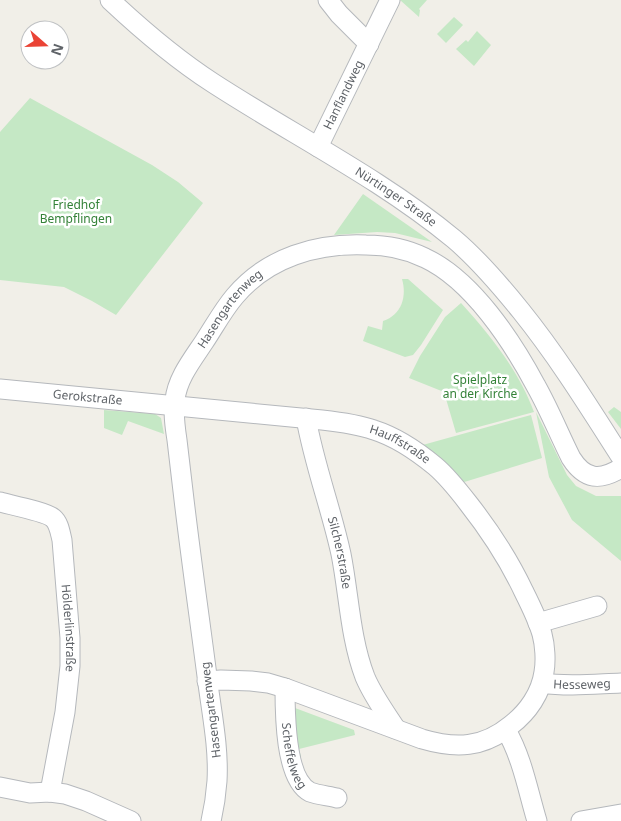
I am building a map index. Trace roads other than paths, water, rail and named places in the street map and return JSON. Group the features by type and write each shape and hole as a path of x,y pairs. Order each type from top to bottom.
{"street":[{"name":"Nürtinger Straße","path":"110,0 159,44 204,78 318,147 421,214 454,239 488,271 546,343 621,458"},
{"path":"328,0 369,44"},
{"name":"Hanflandweg","path":"318,147 390,0"},
{"name":"Hasengartenweg","path":"211,821 215,802 217,763 174,405 175,396 183,376 222,315 235,296 260,273 286,258 300,253 348,245 383,246 406,251 427,259 447,271 476,298 497,324 536,386 576,467 591,476 601,477 621,468"},
{"name":"Gerokstraße","path":"0,389 174,405"},
{"name":"Hauffstraße","path":"174,405 358,425 381,433 412,450 443,473 490,532 520,583 538,623 544,651 545,670 539,692 517,721 506,730 480,743 467,745 438,744 422,739 285,688 251,681 207,681"},
{"name":"Silcherstraße","path":"306,418 340,552 362,668 378,702 396,729"},
{"name":"Hölderlinstraße","path":"0,502 54,518 62,540 70,638 70,666 58,793"},
{"path":"538,623 597,606"},
{"name":"Hesseweg","path":"542,683 566,685 621,683"},
{"name":"Scheffelweg","path":"285,688 285,720 297,778 310,792 337,798"},
{"path":"347,711 371,688"},
{"path":"506,730 518,754 537,821"},
{"path":"0,787 30,793 58,793 86,801 131,821"},
{"path":"581,821 621,814"}],"park label":[{"name":"Friedhof Bempflingen","path":"76,212"},
{"name":"Spielplatz an der Kirche","path":"480,387"}]}
